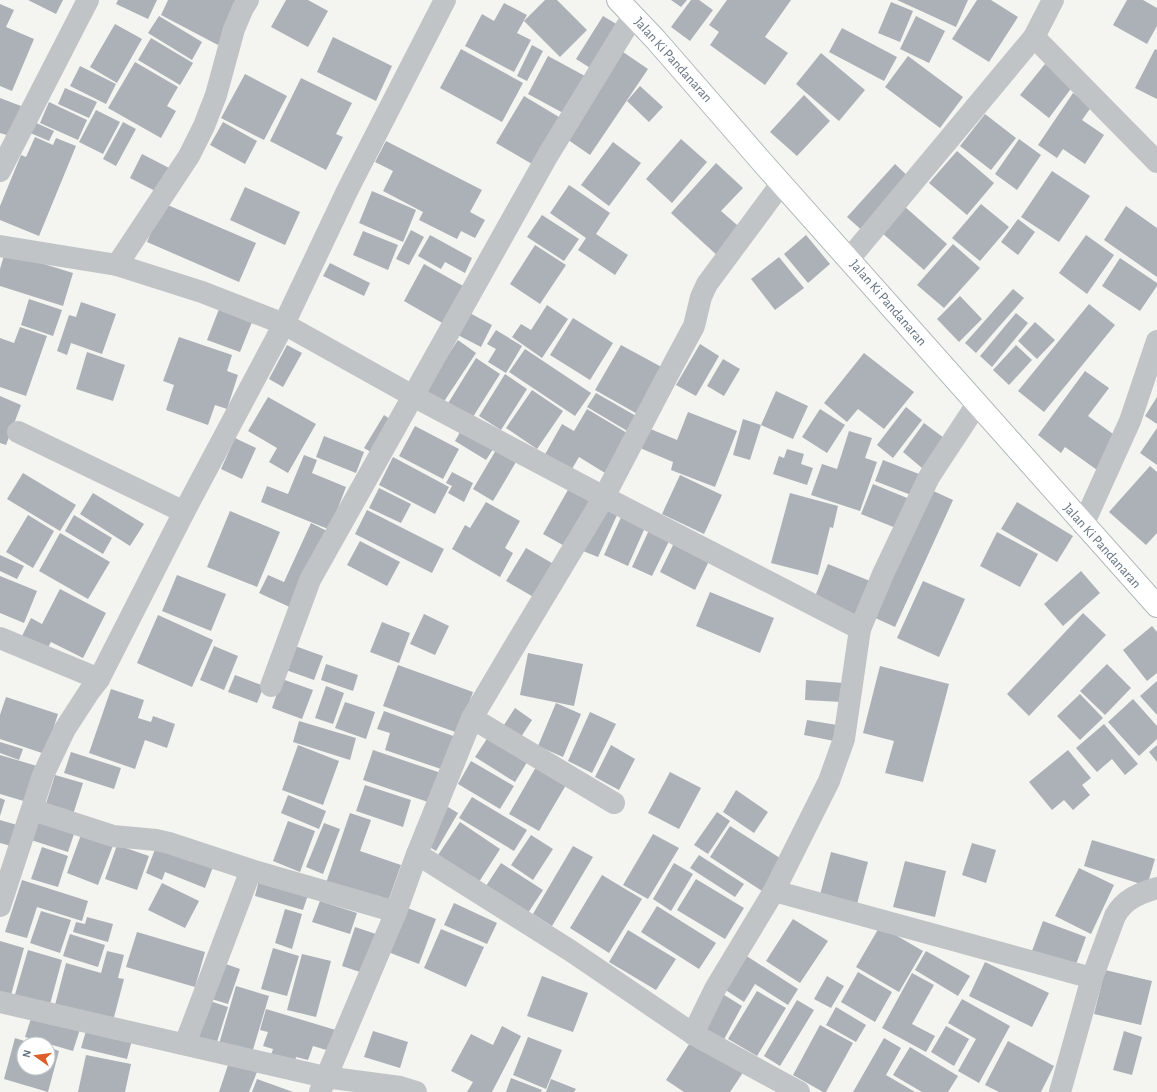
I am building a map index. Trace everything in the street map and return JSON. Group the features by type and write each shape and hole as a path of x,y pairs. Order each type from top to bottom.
{"main road":[{"name":"Jalan Ki Pandanaran","path":"618,0 1028,461 1083,525 1157,606"}],"street":[{"path":"0,171 88,0"},
{"path":"117,265 190,156 216,95 234,29 248,0"},
{"path":"0,906 33,810 43,775 65,730 98,679 184,512 284,324 348,189 445,0"},
{"path":"849,259 1034,37 1053,0"},
{"path":"271,686 310,580 548,156 633,16"},
{"path":"1034,37 1157,162"},
{"path":"322,1084 396,912 417,854 472,718 604,497 694,326 701,297 707,284 781,184"},
{"path":"0,246 117,265 202,292 284,324 413,396 604,497 860,629"},
{"path":"1083,525 1130,421 1157,341"},
{"path":"693,1034 715,989 774,891 829,781 844,739 860,629 882,574 929,477 977,404"},
{"path":"18,432 184,512"},
{"path":"0,638 98,679"},
{"path":"472,718 614,803"},
{"path":"33,810 113,836 156,840 169,843 251,870 396,912"},
{"path":"417,854 571,951 693,1034 799,1092"},
{"path":"184,1044 251,870"},
{"path":"1060,1092 1092,978 1115,916 1119,909 1137,894 1157,888"},
{"path":"774,891 1092,978"},
{"path":"0,1002 184,1044 322,1084 400,1087 416,1092"}],"building":[{"path":"28,0 63,0 56,14"},
{"path":"118,0 157,0 148,19 116,4"},
{"path":"168,0 241,0 218,45 161,15"},
{"path":"286,0 308,0 328,11 308,47 271,27"},
{"path":"545,0 557,0 587,30 560,57 524,21"},
{"path":"671,0 687,0 681,7"},
{"path":"691,0 699,0 713,10 690,41 671,27"},
{"path":"727,0 791,0 765,37 788,53 765,85 710,45 719,32 709,25"},
{"path":"897,0 968,0 956,27"},
{"path":"977,0 991,0 1018,17 989,62 952,39"},
{"path":"1127,0 1143,0 1157,8 1157,26 1147,44 1113,25"},
{"path":"891,2 913,11 900,42 878,33"},
{"path":"504,3 527,15 517,33 531,40 514,72 465,46 482,14 494,21"},
{"path":"0,4 14,10 6,27 34,39 12,91 0,86"},
{"path":"159,16 202,42 192,60 148,33"},
{"path":"603,16 623,28 595,71 576,59"},
{"path":"916,16 945,31 929,63 900,49"},
{"path":"115,24 142,39 117,83 90,67"},
{"path":"842,28 897,57 884,81 829,52"},
{"path":"333,37 392,66 376,101 317,72"},
{"path":"151,38 193,63 180,85 138,60"},
{"path":"532,45 543,51 527,81 517,76"},
{"path":"461,49 523,83 502,122 440,88"},
{"path":"1155,49 1157,50 1157,99 1135,88"},
{"path":"623,52 648,69 590,155 564,137"},
{"path":"821,53 865,90 839,121 796,84"},
{"path":"548,56 585,76 565,114 528,94"},
{"path":"908,56 963,97 940,128 885,87"},
{"path":"135,62 178,87 167,106 176,111 161,138 108,108"},
{"path":"1045,64 1073,86 1049,118 1020,95"},
{"path":"80,66 116,84 106,104 70,86"},
{"path":"245,74 287,96 264,140 221,118"},
{"path":"301,78 352,103 336,134 343,137 326,170 270,141"},
{"path":"640,86 663,107 649,122 627,101"},
{"path":"65,88 97,102 89,118 58,104"},
{"path":"1073,93 1092,106 1082,120 1104,135 1085,164 1063,149 1057,158 1038,145"},
{"path":"804,95 830,121 797,156 770,132"},
{"path":"524,96 564,120 537,167 496,143"},
{"path":"0,98 21,106 10,136 0,133"},
{"path":"49,102 87,120 78,140 40,123"},
{"path":"96,110 120,122 103,154 79,142"},
{"path":"985,114 1016,138 991,170 960,146"},
{"path":"32,121 54,131 49,141 28,132"},
{"path":"123,122 136,129 116,166 103,159"},
{"path":"223,122 257,141 245,164 210,145"},
{"path":"35,137 53,145 56,138 76,146 39,236 0,220 0,206 21,155 26,157"},
{"path":"681,139 707,162 672,203 646,179"},
{"path":"1019,139 1041,155 1017,190 995,174"},
{"path":"386,141 482,190 470,212 485,220 475,238 461,231 457,239 419,220 423,212 383,191 393,171 375,162"},
{"path":"613,142 641,163 609,206 581,185"},
{"path":"957,151 994,183 967,215 929,183"},
{"path":"142,154 173,170 161,194 130,178"},
{"path":"716,163 743,188 721,211 744,231 720,258 671,213"},
{"path":"895,164 912,180 865,233 847,217"},
{"path":"1052,171 1090,196 1059,242 1021,217"},
{"path":"569,185 610,213 596,234 628,255 615,275 578,250 586,238 550,213"},
{"path":"245,187 300,212 285,245 230,220"},
{"path":"372,191 416,210 403,242 359,223"},
{"path":"163,203 256,243 239,282 147,242"},
{"path":"981,204 1009,227 980,261 952,238"},
{"path":"904,206 947,244 924,270 881,232"},
{"path":"1126,206 1157,228 1157,277 1104,240"},
{"path":"542,215 579,239 564,261 527,237"},
{"path":"1018,219 1035,232 1018,255 1001,242"},
{"path":"411,230 424,237 409,265 396,259"},
{"path":"363,231 398,245 388,270 353,255"},
{"path":"430,235 472,258 465,273 445,262 441,269 418,256"},
{"path":"806,235 830,264 808,283 784,254"},
{"path":"1086,235 1114,255 1087,294 1059,273"},
{"path":"953,244 980,268 944,308 917,285"},
{"path":"535,245 566,265 540,304 510,284"},
{"path":"5,252 73,273 63,306 0,286 0,269"},
{"path":"779,257 804,288 775,310 751,279"},
{"path":"1120,258 1157,283 1157,286 1140,311 1102,286"},
{"path":"330,263 370,283 364,296 323,276"},
{"path":"424,264 465,287 444,324 404,301"},
{"path":"1013,289 1024,298 976,353 965,343"},
{"path":"960,296 982,319 959,342 937,319"},
{"path":"29,299 62,310 53,336 21,325"},
{"path":"81,302 116,314 102,354 71,343 67,355 57,351 69,315 76,317"},
{"path":"1089,304 1115,325 1044,412 1018,391"},
{"path":"547,305 568,319 542,358 512,337 521,324 531,330"},
{"path":"219,309 252,322 240,352 207,340"},
{"path":"466,311 492,325 481,347 454,333"},
{"path":"1016,313 1028,323 992,367 980,356"},
{"path":"573,318 613,343 590,380 550,355"},
{"path":"1035,322 1055,340 1037,359 1018,341"},
{"path":"20,327 47,336 26,396 0,387 0,338 14,343"},
{"path":"496,330 522,346 506,373 488,362 496,349 487,344"},
{"path":"179,337 232,355 227,371 238,375 227,409 215,405 208,425 166,410 174,385 163,381"},
{"path":"458,340 476,353 443,403 424,391"},
{"path":"700,344 719,356 696,396 676,385"},
{"path":"287,345 302,353 283,387 269,379"},
{"path":"621,345 667,370 641,416 595,390"},
{"path":"1016,345 1032,360 1009,385 993,370"},
{"path":"525,349 591,393 575,416 509,372"},
{"path":"87,352 125,365 113,401 76,389"},
{"path":"864,353 914,392 884,429 858,409 847,422 824,403"},
{"path":"476,358 500,374 471,420 447,405"},
{"path":"723,359 740,369 724,396 707,386"},
{"path":"1085,371 1109,388 1088,416 1120,439 1097,470 1065,447 1061,453 1038,435"},
{"path":"505,374 527,389 501,430 479,416"},
{"path":"532,390 563,411 537,449 506,428"},
{"path":"776,391 808,406 793,439 761,425"},
{"path":"596,393 643,420 634,435 587,407"},
{"path":"0,396 21,405 6,445 0,443"},
{"path":"268,397 316,424 288,473 269,462 277,448 248,431"},
{"path":"1157,397 1157,424 1145,416"},
{"path":"906,407 922,420 893,458 877,445"},
{"path":"587,409 632,436 610,476 579,457 569,474 543,458 562,424 574,431"},
{"path":"820,409 845,425 827,453 802,437"},
{"path":"688,412 737,431 715,487 671,470 673,462 640,448 648,428 677,440"},
{"path":"384,415 396,423 376,455 364,448"},
{"path":"743,419 761,425 750,460 733,455"},
{"path":"924,423 944,438 922,468 903,452"},
{"path":"415,426 459,449 443,479 399,456"},
{"path":"463,427 495,446 486,460 455,441"},
{"path":"1157,428 1157,465 1140,453"},
{"path":"849,431 872,438 865,458 877,462 860,511 811,495 822,464 837,469"},
{"path":"324,436 364,452 356,473 316,457"},
{"path":"235,438 256,448 242,479 221,469"},
{"path":"499,445 519,457 493,501 473,489"},
{"path":"787,449 804,454 801,464 813,468 807,485 773,474 779,456 784,458"},
{"path":"304,455 317,460 312,473 346,487 336,513 333,531 261,502 267,486 288,494"},
{"path":"393,457 449,487 435,514 379,485"},
{"path":"883,460 919,474 911,495 875,481"},
{"path":"1150,466 1157,472 1157,533 1146,545 1109,512"},
{"path":"452,472 473,483 464,502 448,493 452,486 446,483"},
{"path":"23,473 76,505 60,531 7,499"},
{"path":"680,475 722,495 704,534 662,514"},
{"path":"873,484 912,500 901,530 861,514"},
{"path":"379,488 411,504 401,523 369,508"},
{"path":"569,488 596,503 570,549 543,534"},
{"path":"929,489 953,500 895,627 871,616"},
{"path":"93,493 144,524 130,546 80,514"},
{"path":"790,493 838,506 833,528 830,527 818,575 771,563"},
{"path":"486,502 520,521 505,548 513,553 500,577 452,549 465,525 470,528"},
{"path":"1017,502 1073,536 1057,562 1001,529"},
{"path":"603,506 618,513 598,557 583,551"},
{"path":"367,510 444,549 432,573 355,534"},
{"path":"230,511 280,532 257,587 207,567"},
{"path":"623,513 647,523 628,566 604,555"},
{"path":"28,515 54,531 33,568 6,552"},
{"path":"74,515 112,538 103,554 65,531"},
{"path":"311,523 329,532 294,609 259,593 268,575 284,582"},
{"path":"650,528 671,537 652,576 632,567"},
{"path":"997,532 1038,554 1020,587 980,566"},
{"path":"60,533 110,562 88,599 39,571"},
{"path":"360,541 400,562 387,586 347,565"},
{"path":"675,541 710,559 695,590 660,572"},
{"path":"526,548 557,566 537,599 506,581"},
{"path":"0,555 24,566 17,579 0,571"},
{"path":"828,564 870,581 856,616 814,599"},
{"path":"1081,571 1100,593 1063,626 1044,604"},
{"path":"177,575 226,594 211,631 162,611"},
{"path":"0,576 37,591 24,623 0,613"},
{"path":"923,581 965,599 939,657 897,638"},
{"path":"60,589 106,613 83,658 51,642 47,649 22,636 31,618 42,624"},
{"path":"710,592 774,618 760,653 696,626"},
{"path":"1083,613 1106,635 1029,716 1007,694"},
{"path":"424,614 449,626 435,655 410,644"},
{"path":"158,615 213,640 192,687 137,663"},
{"path":"382,622 410,633 399,663 370,652"},
{"path":"1152,626 1157,632 1157,673 1147,681 1123,650"},
{"path":"214,646 238,656 224,690 200,680"},
{"path":"295,646 323,656 314,680 286,670"},
{"path":"528,653 583,664 574,706 520,695"},
{"path":"326,664 358,675 353,691 321,680"},
{"path":"1107,664 1131,688 1105,715 1080,691"},
{"path":"398,665 473,692 458,733 383,706"},
{"path":"880,666 949,684 923,782 885,773 894,741 863,733"},
{"path":"235,675 264,686 257,703 228,692"},
{"path":"282,679 313,690 302,719 272,708"},
{"path":"806,680 844,683 842,702 805,700"},
{"path":"1157,681 1157,715 1140,696"},
{"path":"326,686 344,693 333,724 315,718"},
{"path":"111,689 144,700 138,718 151,722 153,716 175,724 167,748 145,740 135,769 89,753"},
{"path":"1080,694 1103,718 1080,740 1057,716"},
{"path":"6,697 58,714 45,754 0,739 0,715"},
{"path":"1133,699 1157,726 1157,739 1139,756 1108,722"},
{"path":"345,702 375,712 366,739 335,728"},
{"path":"556,703 581,714 563,757 538,746"},
{"path":"515,708 532,720 519,740 502,728"},
{"path":"384,711 456,737 444,770 385,750 390,733 377,729"},
{"path":"590,712 616,724 592,773 568,761"},
{"path":"807,720 837,725 834,741 804,735"},
{"path":"299,721 356,738 350,760 293,742"},
{"path":"1104,724 1138,764 1125,775 1112,759 1097,772 1076,748"},
{"path":"490,734 529,759 515,782 475,757"},
{"path":"0,742 23,749 19,760 0,753"},
{"path":"298,745 339,761 323,805 282,790"},
{"path":"611,745 635,759 619,790 595,777"},
{"path":"1157,745 1157,762 1149,752"},
{"path":"373,750 441,773 431,803 363,780"},
{"path":"1068,750 1091,778 1082,785 1090,795 1073,810 1064,800 1052,810 1029,782"},
{"path":"71,752 121,768 114,789 64,773"},
{"path":"0,755 37,766 27,802 0,794"},
{"path":"471,761 514,786 500,809 458,784"},
{"path":"536,767 566,785 539,831 509,814"},
{"path":"670,772 701,788 679,829 648,813"},
{"path":"55,775 83,783 72,818 44,810"},
{"path":"365,785 411,800 403,827 356,811"},
{"path":"736,790 768,812 754,833 723,812"},
{"path":"288,795 326,811 319,829 281,813"},
{"path":"472,797 527,830 514,851 459,818"},
{"path":"0,798 5,800 0,816"},
{"path":"448,807 458,813 436,851 425,844"},
{"path":"717,812 730,821 708,854 694,845"},
{"path":"350,813 371,820 360,851 401,865 387,904 326,883"},
{"path":"39,816 76,828 68,852 31,840"},
{"path":"0,820 17,825 11,846 0,843"},
{"path":"288,821 315,831 300,872 273,861"},
{"path":"460,822 500,849 479,882 438,855"},
{"path":"324,823 340,829 323,874 306,867"},
{"path":"730,826 783,860 762,891 710,857"},
{"path":"82,832 114,843 98,885 67,873"},
{"path":"653,834 679,848 648,899 623,885"},
{"path":"531,835 553,849 533,880 511,865"},
{"path":"1092,840 1155,859 1147,886 1084,866"},
{"path":"972,843 996,850 986,883 962,875"},
{"path":"157,844 213,867 205,888 165,872 162,880 146,873"},
{"path":"117,845 149,856 137,890 105,879"},
{"path":"573,846 593,857 552,926 533,914"},
{"path":"42,847 68,856 58,887 31,879"},
{"path":"831,852 868,862 857,904 820,895"},
{"path":"699,855 744,884 735,897 690,868"},
{"path":"905,861 946,871 935,917 893,907"},
{"path":"501,863 543,890 528,913 486,886"},
{"path":"674,863 693,874 671,911 653,899"},
{"path":"1079,868 1114,885 1091,934 1055,916"},
{"path":"602,875 642,899 609,953 570,928"},
{"path":"696,879 744,908 725,939 677,910"},
{"path":"22,880 88,901 82,921 37,907 27,938 5,932"},
{"path":"259,880 308,895 303,910 255,896"},
{"path":"162,883 199,901 185,928 148,910"},
{"path":"320,901 357,913 350,934 312,922"},
{"path":"454,903 497,923 487,944 444,925"},
{"path":"657,906 716,943 699,969 641,932"},
{"path":"405,907 436,919 419,964 388,952"},
{"path":"285,909 302,914 292,949 275,943"},
{"path":"41,911 71,920 60,953 30,943"},
{"path":"87,917 113,924 108,942 73,932 76,922 85,924"},
{"path":"793,919 828,941 800,983 766,961"},
{"path":"1043,921 1086,937 1075,967 1032,951"},
{"path":"880,926 923,951 899,992 856,967"},
{"path":"355,927 379,935 366,974 342,966"},
{"path":"441,929 484,947 466,987 424,968"},
{"path":"628,930 676,959 656,990 609,962"},
{"path":"137,932 205,952 195,987 126,967"},
{"path":"70,934 105,945 98,967 63,956"},
{"path":"0,941 24,948 11,995 0,992"},
{"path":"273,948 299,956 287,996 261,989"},
{"path":"28,950 62,960 49,1008 14,998"},
{"path":"107,951 124,955 118,978 124,979 113,1021 55,1005 66,963 101,973"},
{"path":"926,951 970,976 958,996 915,970"},
{"path":"742,953 798,989 788,1005 755,984 744,1002 721,987"},
{"path":"302,954 331,961 316,1017 287,1010"},
{"path":"220,962 240,969 228,1004 208,998"},
{"path":"985,962 1049,993 1032,1027 969,996"},
{"path":"1105,970 1152,981 1141,1025 1094,1014"},
{"path":"858,972 892,992 875,1022 841,1002"},
{"path":"912,973 934,985 912,1024 935,1036 926,1052 882,1028"},
{"path":"542,976 588,993 573,1032 527,1016"},
{"path":"827,976 844,986 831,1008 814,999"},
{"path":"236,986 269,996 252,1053 219,1044"},
{"path":"757,991 786,1008 757,1056 728,1039"},
{"path":"721,993 742,1006 721,1045 699,1032"},
{"path":"962,999 1010,1026 979,1083 958,1071 976,1039 948,1023"},
{"path":"207,1000 228,1007 216,1045 195,1039"},
{"path":"797,1000 814,1010 780,1066 764,1056"},
{"path":"836,1007 866,1025 856,1042 826,1025"},
{"path":"266,1009 339,1031 333,1052 313,1046 308,1060 296,1057 293,1069 269,1061 273,1049 263,1046 268,1032 260,1030"},
{"path":"33,1012 81,1026 73,1051 56,1046 56,1036 25,1036"},
{"path":"88,1024 133,1036 127,1059 81,1048"},
{"path":"820,1025 853,1043 826,1092 823,1092 793,1075"},
{"path":"502,1026 521,1036 492,1092 467,1092 473,1082 451,1071 471,1034 493,1045"},
{"path":"946,1026 969,1039 954,1066 931,1052"},
{"path":"373,1031 408,1042 400,1068 364,1057"},
{"path":"1124,1031 1142,1037 1132,1075 1113,1070"},
{"path":"528,1037 562,1050 546,1089 513,1075"},
{"path":"15,1038 16,1076 52,1076 48,1092 4,1079"},
{"path":"693,1038 744,1071 730,1092 684,1092 666,1080"},
{"path":"884,1038 901,1048 886,1075 915,1092 853,1092"},
{"path":"1008,1041 1054,1066 1041,1092 999,1092 985,1085"},
{"path":"910,1047 958,1076 948,1092 922,1092 893,1075"},
{"path":"56,1050 59,1051 56,1062"},
{"path":"86,1055 131,1064 125,1092 78,1092"},
{"path":"229,1062 257,1072 249,1092 219,1092"},
{"path":"511,1078 542,1090 541,1092 506,1092"},
{"path":"257,1079 293,1092 252,1092"},
{"path":"551,1079 576,1089 574,1092 546,1092"}]}
